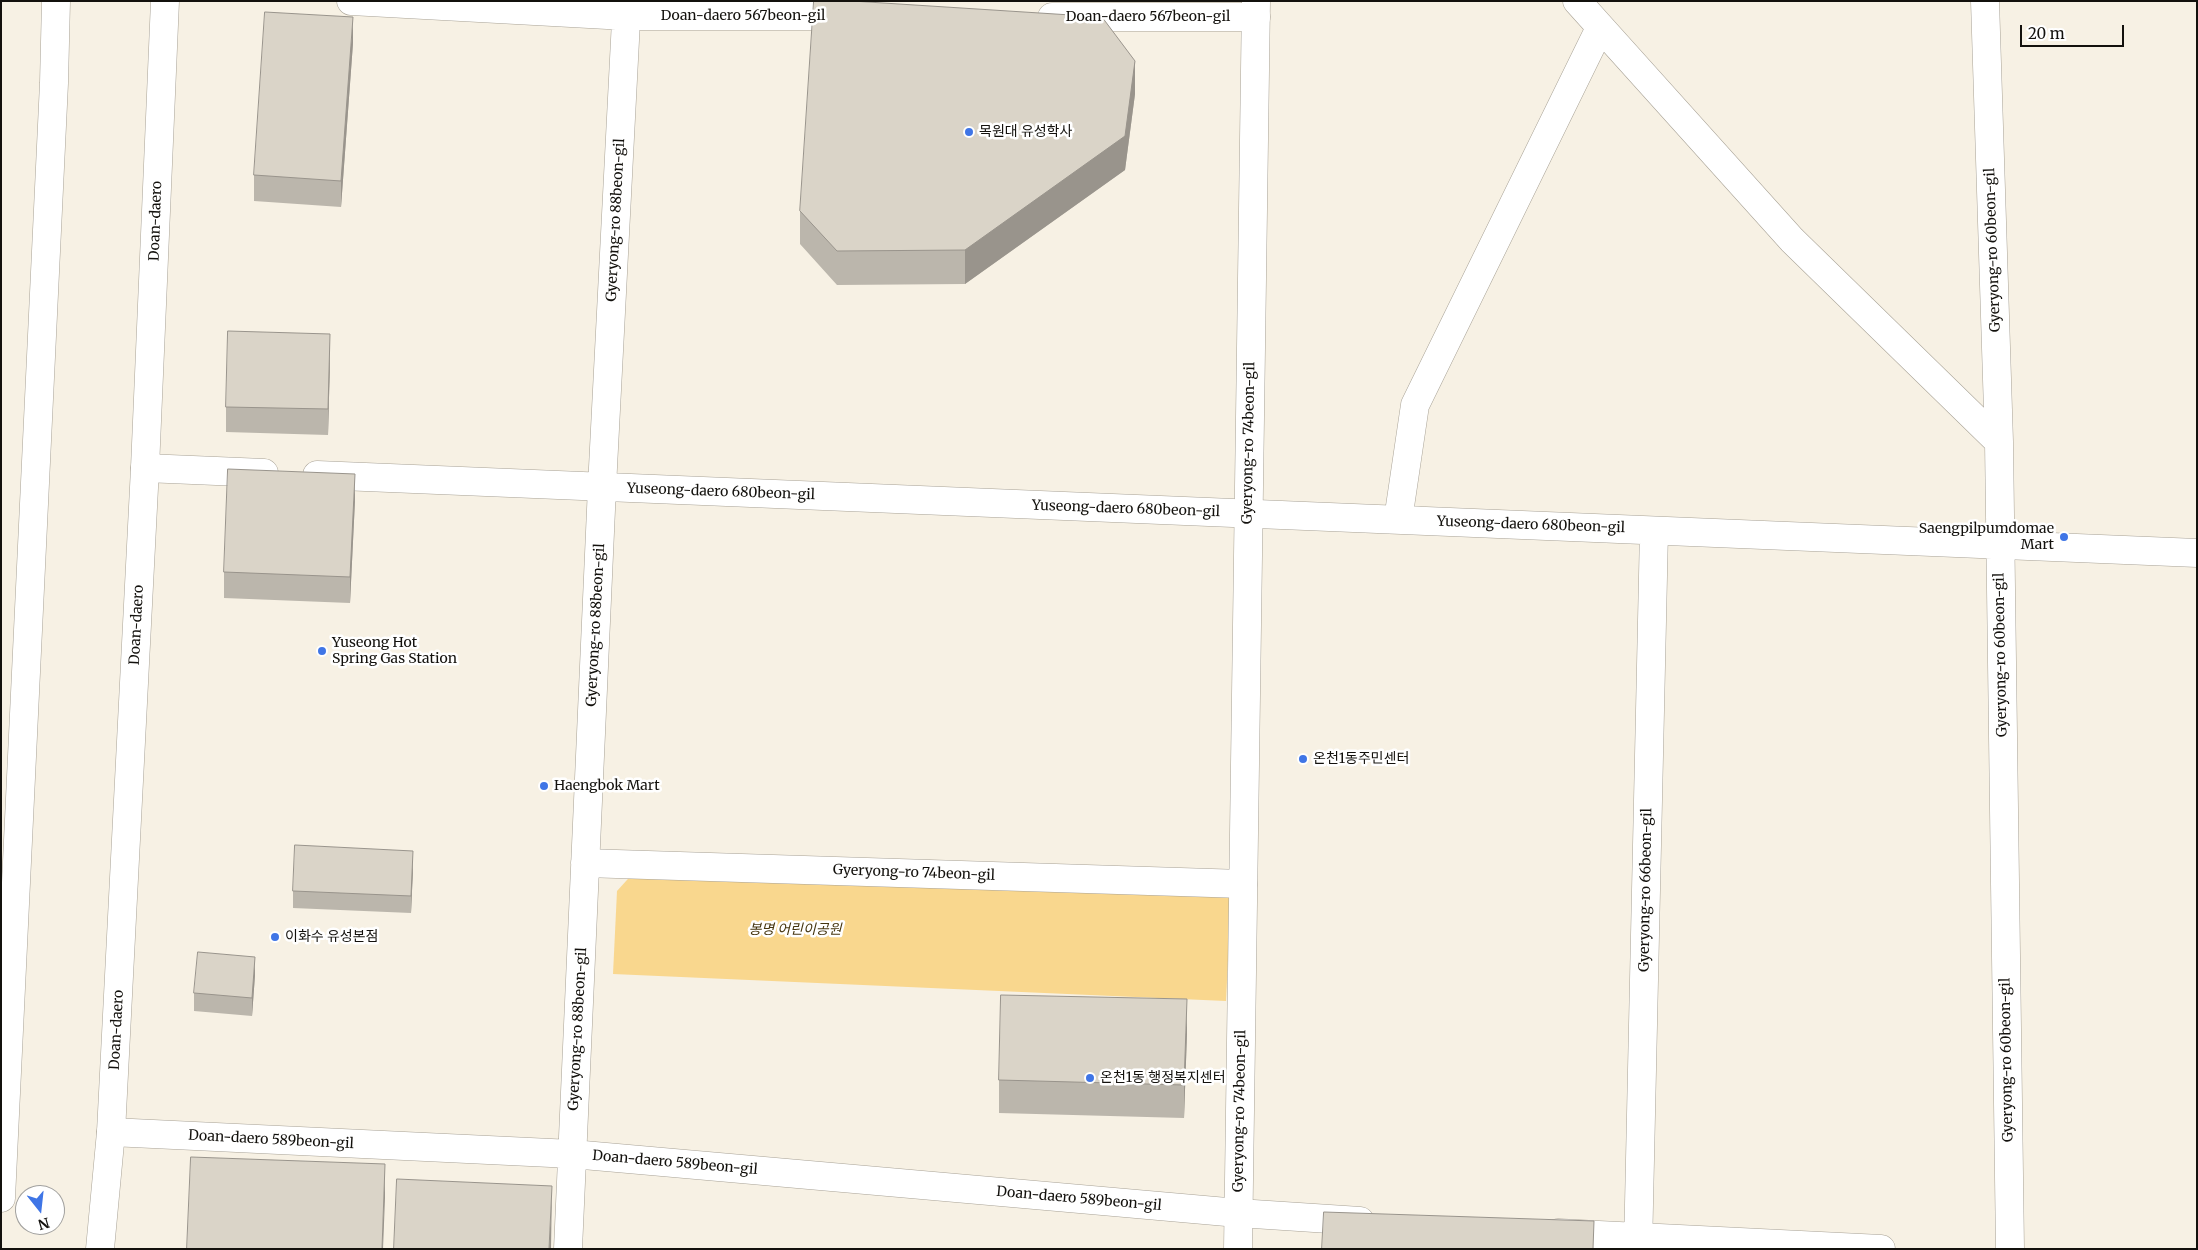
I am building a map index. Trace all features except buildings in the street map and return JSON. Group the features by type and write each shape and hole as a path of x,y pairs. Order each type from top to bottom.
{"street":[{"path":"1,1198 6,998 53,93 56,1"},
{"name":"Doan-daero","path":"100,1249 111,1132 145,468 165,1"},
{"name":"Doan-daero 567beon-gil","path":"351,1 876,16"},
{"path":"1577,1 1792,240 1998,442"},
{"name":"Gyeryong-ro 60beon-gil","path":"1985,1 1998,442 2010,1249"},
{"name":"Gyeryong-ro 88beon-gil","path":"568,1249 602,487 627,9"},
{"name":"Doan-daero 567beon-gil","path":"1026,16 1256,9"},
{"name":"Gyeryong-ro 74beon-gil","path":"1238,1249 1256,9"},
{"path":"1398,520 1415,405 1600,28"},
{"name":"Yuseong-daero 680beon-gil","path":"145,468 2197,553"},
{"name":"Gyeryong-ro 66beon-gil","path":"1638,1243 1654,530"},
{"name":"Gyeryong-ro 74beon-gil","path":"585,863 1243,884"},
{"name":"Doan-daero 589beon-gil","path":"111,1132 572,1154 1238,1213 1385,1222"},
{"path":"1531,1231 1638,1243 1881,1249"}],"green space":[{"name":"봉명 어린이공원","path":"636,870 1231,897 1226,1001 613,974 617,891"}],"place":[{"name":"목원대 유성학사","path":"969,132"},
{"name":"Saengpilpumdomae Mart","path":"2064,537"},
{"name":"Yuseong Hot Spring Gas Station","path":"322,651"},
{"name":"온천1동주민센터","path":"1303,759"},
{"name":"Haengbok Mart","path":"544,786"},
{"name":"이화수 유성본점","path":"275,937"},
{"name":"온천1동 행정복지센터","path":"1090,1078"}]}
